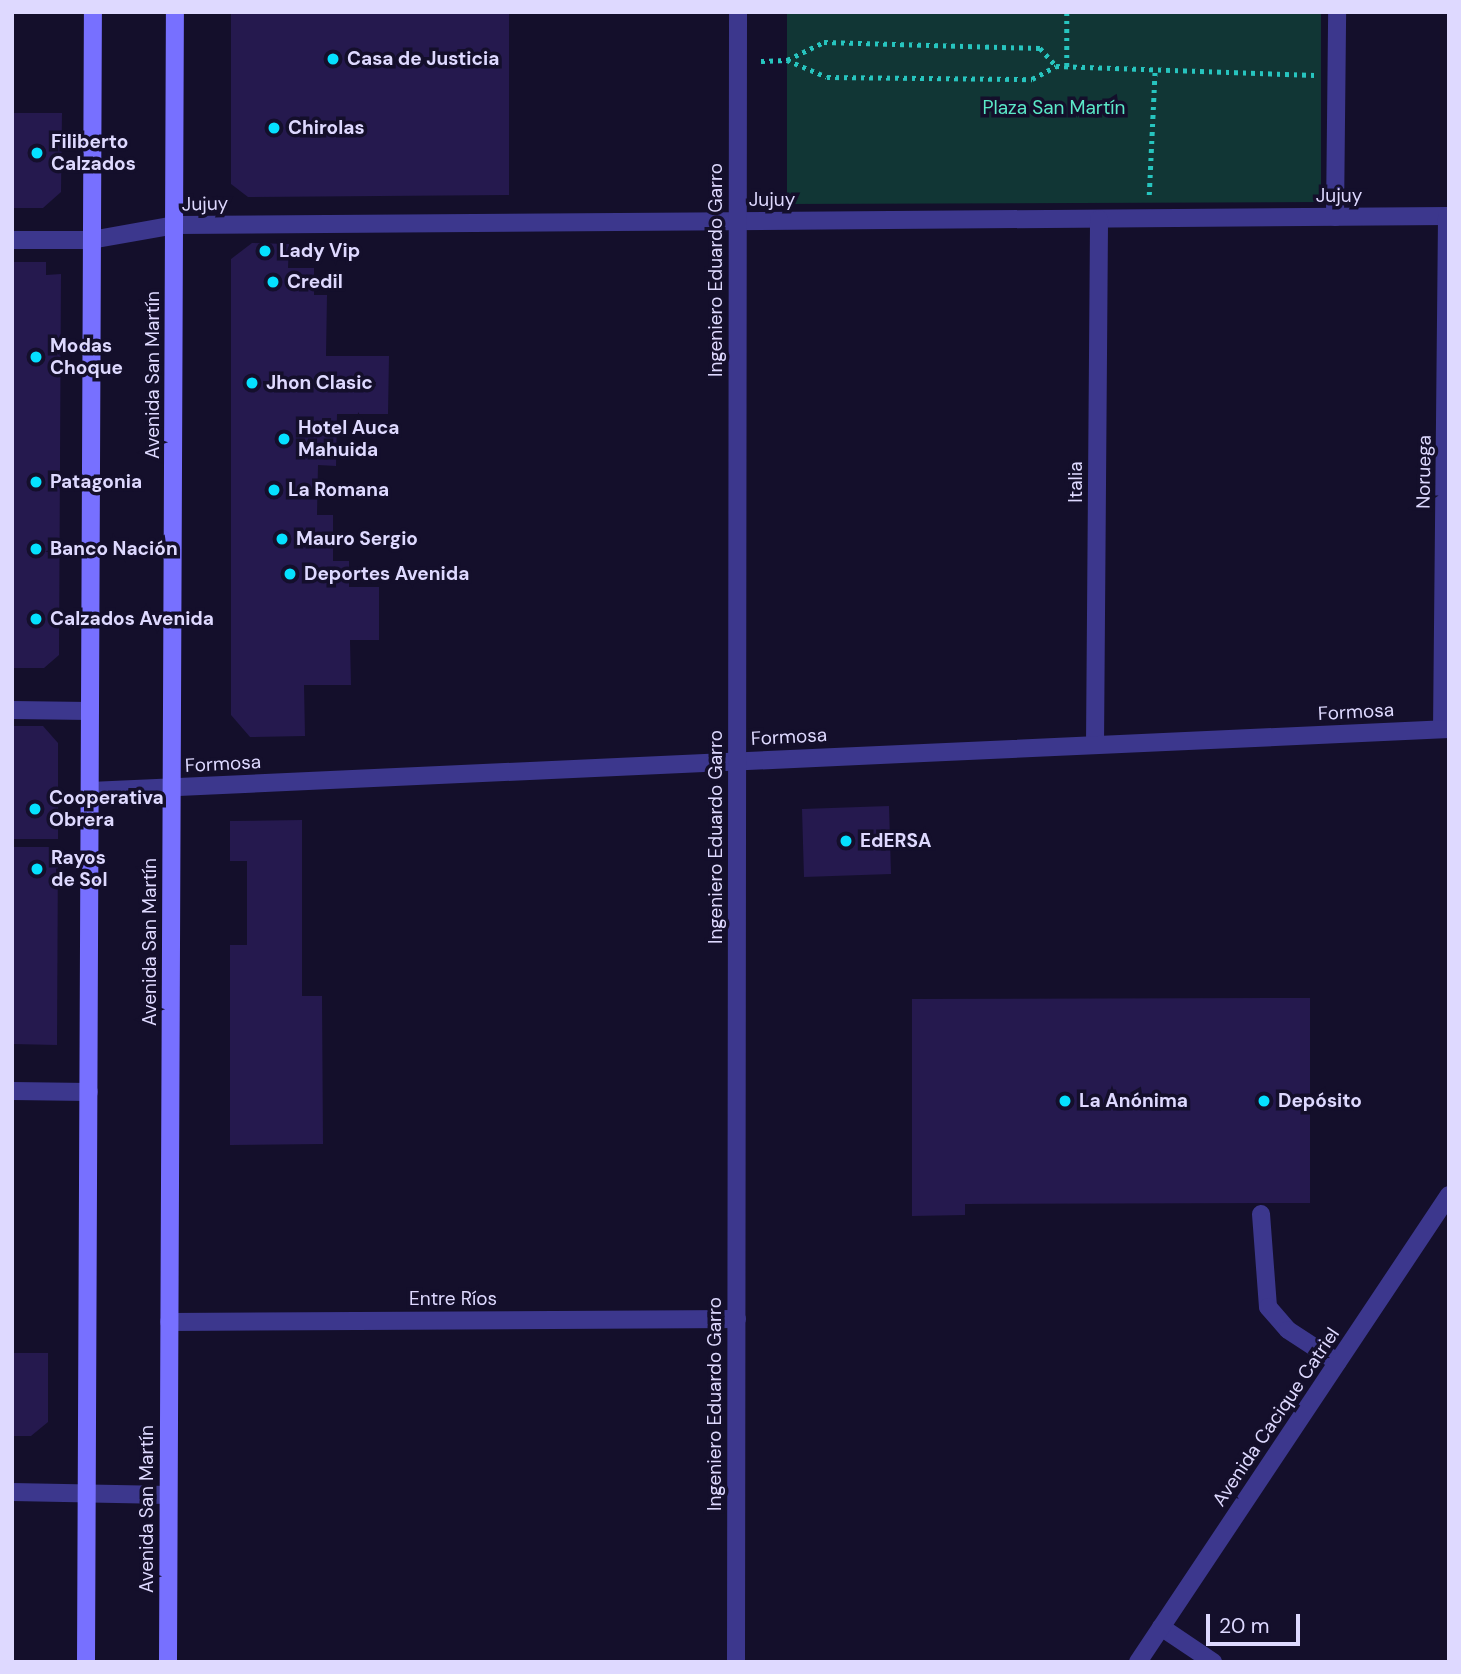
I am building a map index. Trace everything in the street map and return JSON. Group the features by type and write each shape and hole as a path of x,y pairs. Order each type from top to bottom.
{"main road":[{"path":"86,1662 93,12"},
{"name":"Avenida San Martín","path":"168,1662 175,12"}],"street":[{"name":"Ingeniero Eduardo Garro","path":"736,1662 738,12"},
{"path":"1335,217 1337,12"},
{"name":"Jujuy","path":"12,240 91,240 174,225 1448,216"},
{"name":"Noruega","path":"1445,729 1448,216"},
{"name":"Italia","path":"1095,745 1099,219"},
{"path":"12,710 90,711"},
{"name":"Formosa","path":"90,791 1445,729"},
{"path":"12,1091 89,1092"},
{"name":"Avenida Cacique Catriel","path":"1138,1662 1446,1203"},
{"path":"1261,1214 1268,1307 1288,1330 1337,1362"},
{"name":"Entre Ríos","path":"169,1322 737,1319"},
{"path":"12,1492 168,1494"},
{"path":"1161,1627 1213,1662"}],"path":[{"path":"1067,12 1067,67"},
{"path":"738,62 787,60 824,43 851,43 1040,48 1056,66"},
{"path":"787,60 827,77 1032,79 1056,66 1321,76"},
{"path":"1148,203 1155,70"}],"green space":[{"name":"Plaza San Martín","path":"787,12 1321,12 1321,202 787,204"}],"building":[{"path":"231,12 509,12 509,195 248,197 231,184"},
{"name":"Filiberto Calzados","path":"12,113 62,113 61,192 43,208 12,208"},
{"path":"252,243 289,244 288,268 314,268 314,295 327,295 326,356 389,356 388,414 337,414 336,466 318,465 317,515 333,515 333,561 349,561 349,587 379,587 379,640 350,640 351,685 304,685 305,736 250,737 231,715 231,259"},
{"path":"12,262 46,262 46,275 61,274 59,655 44,668 12,668"},
{"path":"12,726 43,726 58,743 58,839 12,839"},
{"name":"EdERSA","path":"889,806 891,874 804,877 802,809"},
{"path":"302,820 302,996 322,996 323,1144 230,1145 230,945 247,945 247,861 230,861 230,821"},
{"path":"12,847 58,847 57,1045 12,1044"},
{"name":"La Anónima","path":"1310,998 1310,1203 965,1204 965,1215 912,1216 912,999"},
{"path":"12,1353 48,1353 48,1422 31,1436 12,1436"}],"place":[{"name":"Casa de Justicia","path":"333,59"},
{"name":"Chirolas","path":"274,128"},
{"name":"Filiberto Calzados","path":"37,153"},
{"name":"Lady Vip","path":"265,251"},
{"name":"Credil","path":"273,282"},
{"name":"Modas Choque","path":"36,357"},
{"name":"Jhon Clasic","path":"252,383"},
{"name":"Hotel Auca Mahuida","path":"284,439"},
{"name":"Patagonia","path":"36,482"},
{"name":"La Romana","path":"274,490"},
{"name":"Mauro Sergio","path":"282,539"},
{"name":"Banco Nación","path":"36,549"},
{"name":"Deportes Avenida","path":"290,574"},
{"name":"Calzados Avenida","path":"36,619"},
{"name":"Cooperativa Obrera","path":"35,809"},
{"name":"EdERSA","path":"846,841"},
{"name":"Rayos de Sol","path":"37,869"},
{"name":"La Anónima","path":"1065,1101"},
{"name":"Depósito","path":"1264,1101"}]}
